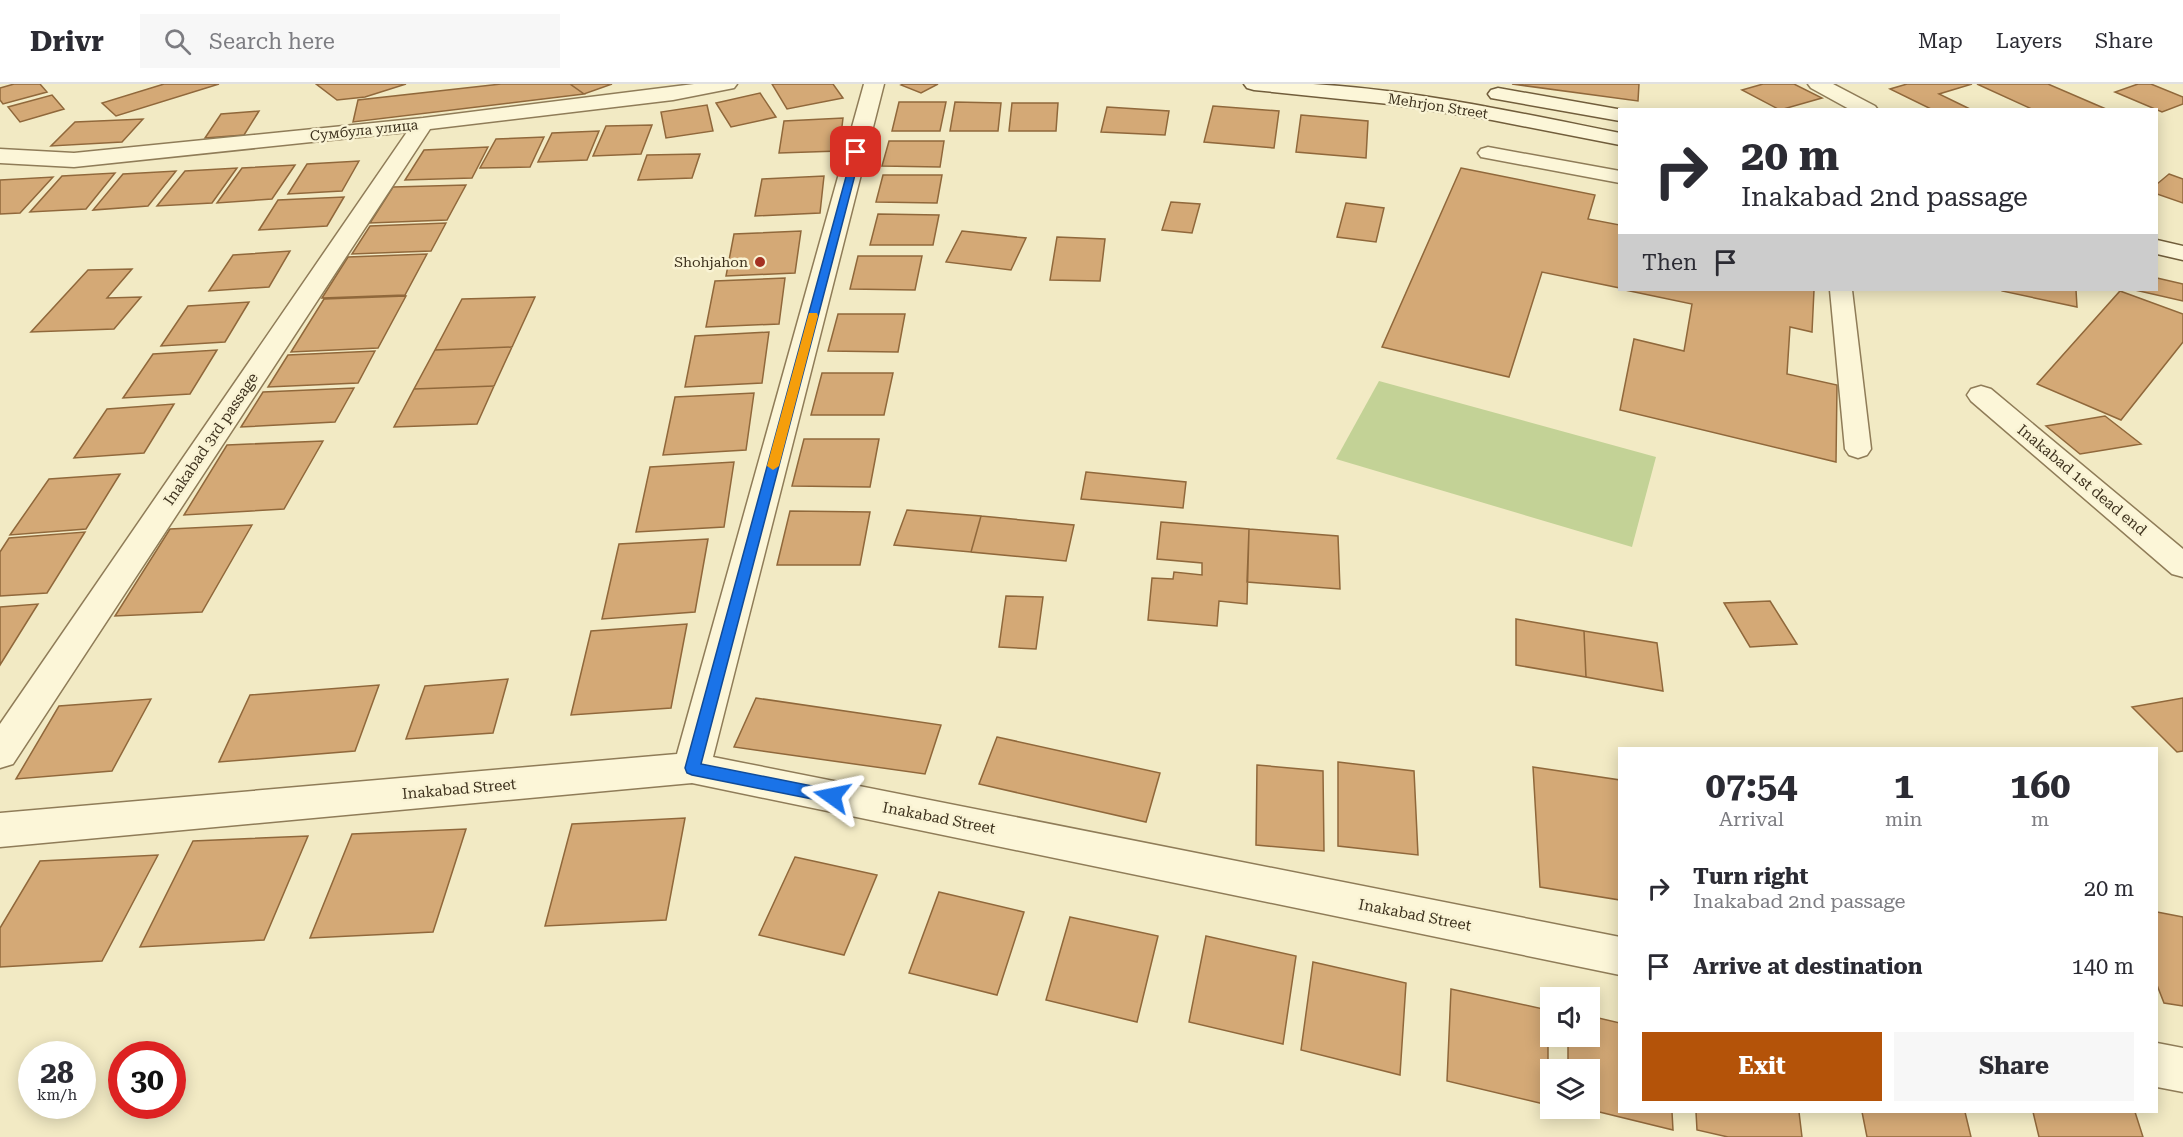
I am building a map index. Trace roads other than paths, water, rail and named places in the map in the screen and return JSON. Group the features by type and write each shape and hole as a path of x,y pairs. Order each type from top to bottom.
{"street":[{"name":"Сумбула улица","path":"0,156 74,160 423,124 673,94 727,84"},
{"path":"692,768 874,84"},
{"name":"Mehrjon Street","path":"1254,84 1389,98 1492,114 1618,140"},
{"name":"Mehrjon Street","path":"1410,84 1519,97 1618,116"},
{"path":"1818,84 1864,108"},
{"name":"Inakabad 3rd passage","path":"0,753 423,124"},
{"path":"2158,228 2183,233"},
{"path":"2158,247 2183,253"},
{"name":"Inakabad 1st dead end","path":"1981,395 2183,566"},
{"name":"Inakabad Street","path":"0,830 692,768 1618,956"},
{"path":"2158,1065 2183,1070"}],"lane":[{"path":"1488,153 1618,177"},
{"path":"1841,291 1858,449"}],"place":[{"name":"Shohjahon","path":"760,262"}]}
